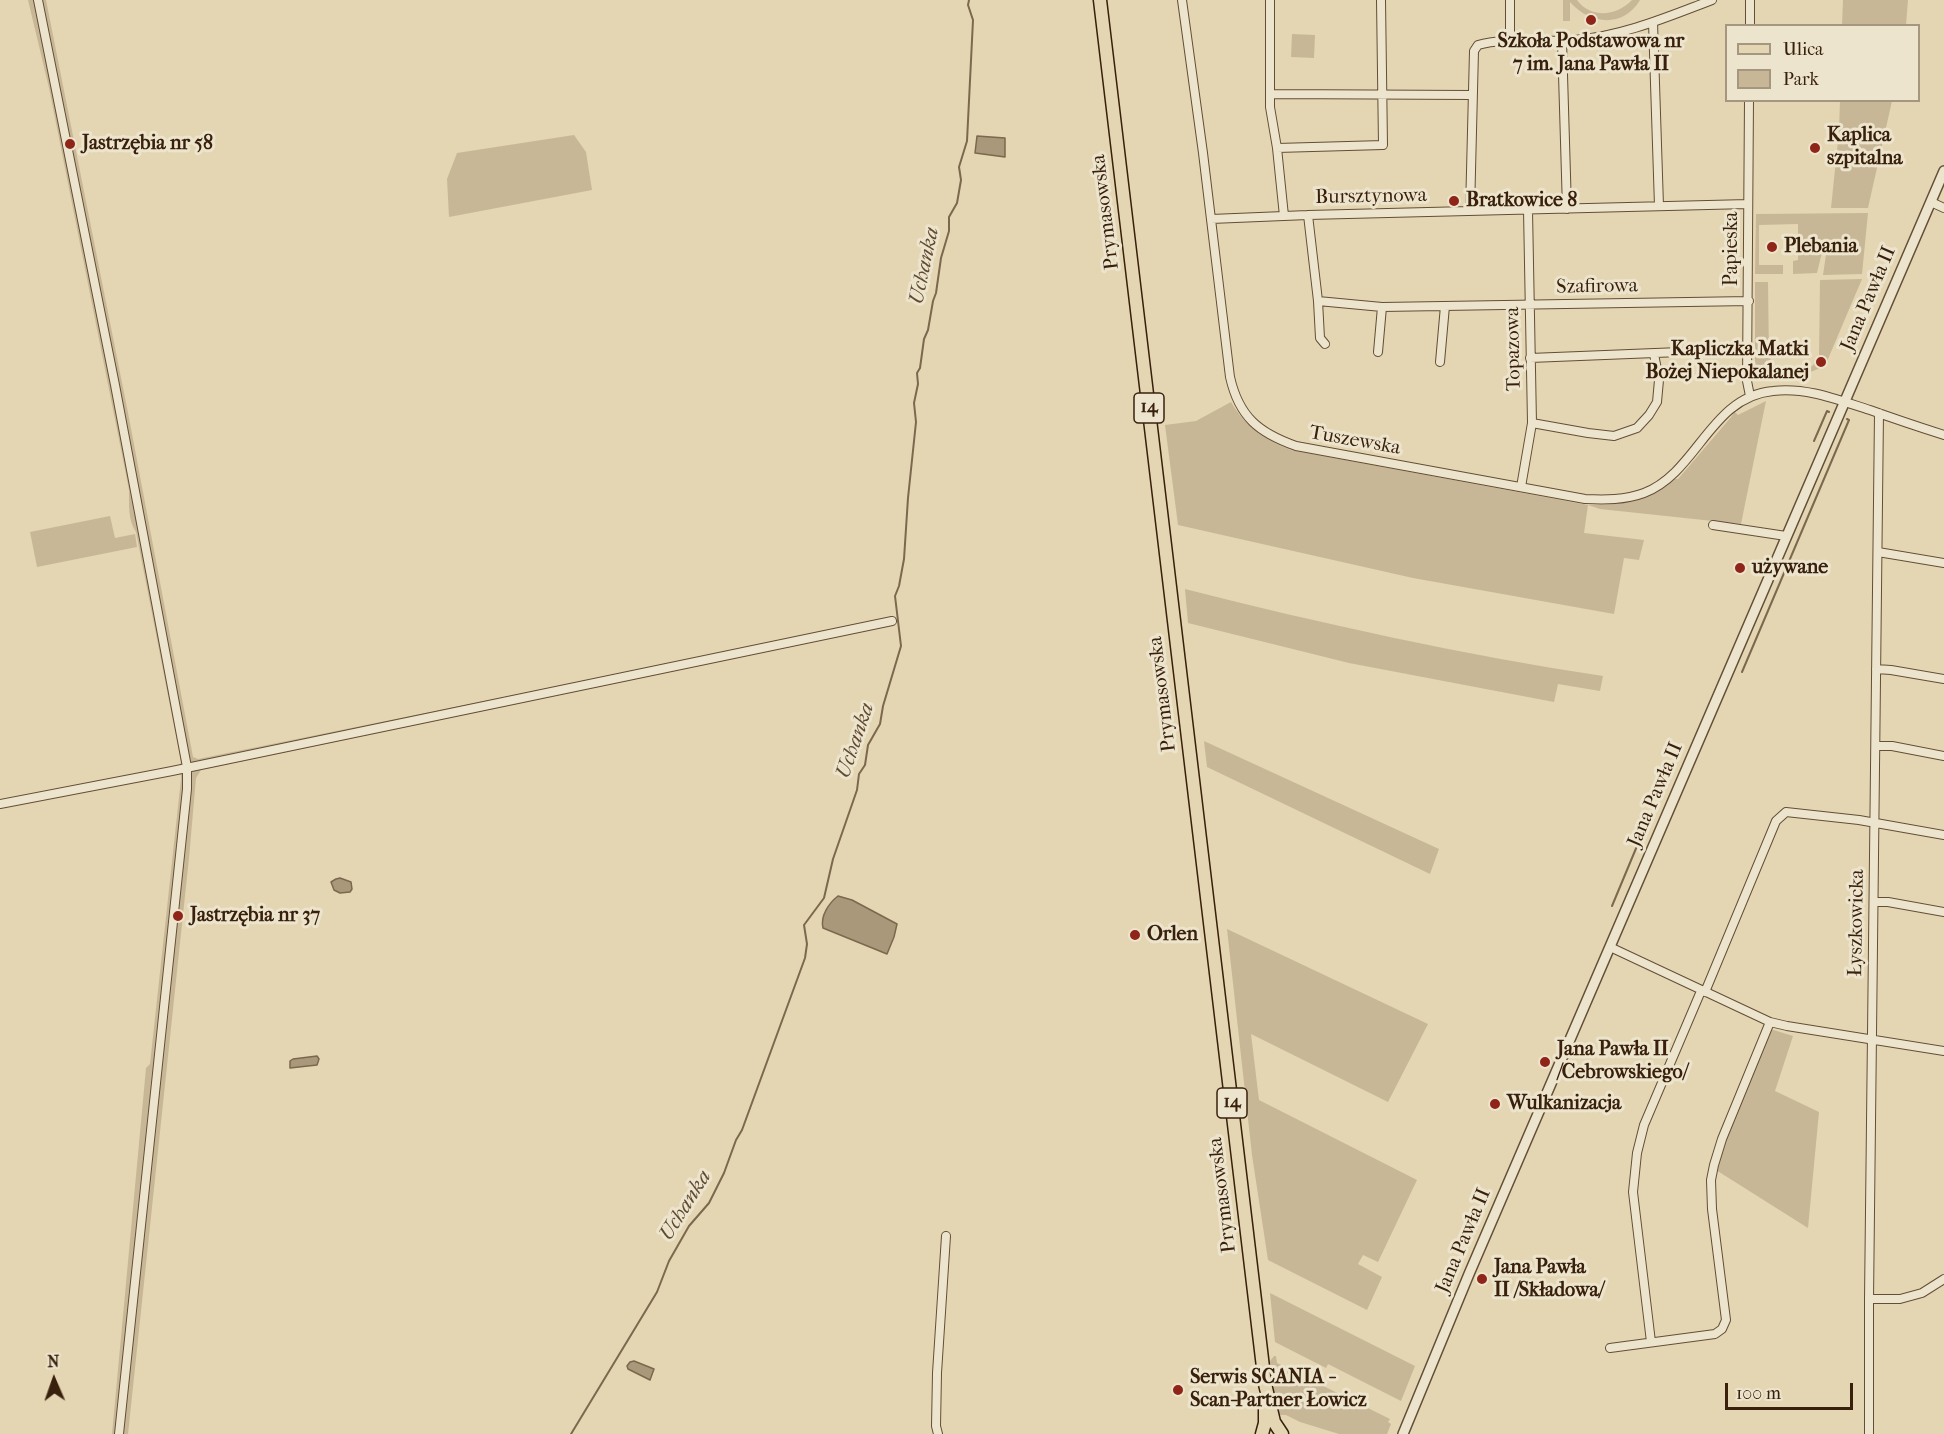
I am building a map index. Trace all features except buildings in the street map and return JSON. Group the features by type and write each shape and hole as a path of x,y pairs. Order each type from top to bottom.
{"main road":[{"name":"Prymasowska","path":"1100,0 1265,1384 1265,1423 1262,1434"},
{"name":"Prymasowska","path":"1265,1384 1275,1422 1281,1434"}],"street":[{"path":"38,0 115,384 187,767 187,789 119,1434"},
{"name":"Tuszewska","path":"1182,0 1230,377 1240,408 1251,422 1264,432 1296,447 1593,500 1617,500 1644,493 1666,480 1680,468 1725,412 1750,396 1772,391 1823,394 1944,435"},
{"path":"1270,0 1270,94 1283,212"},
{"path":"1277,148 1383,145 1381,0"},
{"path":"1510,0 1510,42"},
{"path":"1470,211 1474,51 1478,45 1486,42 1562,41 1607,36 1712,0"},
{"path":"1750,0 1750,24"},
{"path":"1653,22 1659,206"},
{"path":"1562,41 1567,209"},
{"path":"1270,94 1472,94"},
{"name":"Papieska","path":"1749,102 1747,381 1750,396"},
{"name":"Jana Pawła II","path":"1403,1434 1422,1385 1944,171"},
{"path":"1931,202 1944,208"},
{"name":"Bursztynowa","path":"1211,219 1283,212 1308,215 1748,204"},
{"name":"Topazowa","path":"1521,487 1532,423 1528,210"},
{"path":"1308,215 1320,338 1325,344"},
{"name":"Szafirowa","path":"1318,301 1382,307 1749,301"},
{"path":"1440,362 1445,306"},
{"path":"1378,352 1382,307"},
{"path":"1530,358 1748,352"},
{"path":"1532,423 1588,434 1614,436 1637,428 1657,402 1659,380 1654,354"},
{"name":"Łyszkowicka","path":"1869,1434 1871,1041 1879,413"},
{"path":"1713,525 1786,536"},
{"path":"1878,552 1944,563"},
{"path":"0,804 892,621"},
{"path":"1876,669 1944,679"},
{"path":"1876,746 1944,756"},
{"path":"1651,1342 1633,1192 1637,1153 1644,1125 1776,822 1786,812 1875,822 1944,835"},
{"path":"1874,902 1888,902 1944,912"},
{"path":"1610,947 1770,1022 1871,1041 1944,1051"},
{"path":"1611,1348 1715,1334 1722,1329 1726,1320 1712,1209 1712,1179 1722,1139 1770,1022"},
{"path":"938,1434 936,1426 937,1373 946,1236"},
{"path":"1869,1299 1900,1299 1922,1293 1944,1279"}],"green space":[{"path":"28,0 46,0 193,757 198,759 890,617 890,626 201,770 196,778 128,1434 112,1434 146,1068 150,1064 181,762 136,532 130,518 129,490 49,88"},
{"path":"1563,0 1577,0 1589,10 1604,13 1619,9 1632,0 1640,0 1625,16 1606,20 1587,15 1570,2 1570,21 1563,21"},
{"path":"1843,0 1908,0 1906,24 1842,24"},
{"path":"1292,34 1315,35 1314,58 1291,57"},
{"path":"1840,102 1892,102 1868,208 1831,208"},
{"path":"574,135 586,152 592,190 449,217 447,179 457,153"},
{"path":"1868,213 1862,274 1823,275 1828,241 1825,240 1817,273 1793,274 1793,261 1798,260 1798,224 1759,225 1759,265 1783,265 1783,274 1755,274 1756,214"},
{"path":"1862,279 1825,366 1808,373 1819,359 1820,280"},
{"path":"1755,282 1768,282 1769,357 1781,373 1758,378 1755,374"},
{"path":"1766,401 1741,524 1600,509 1588,505 1634,500 1655,492 1674,479 1678,479 1734,411 1738,415"},
{"path":"1231,402 1256,431 1291,450 1588,505 1584,533 1644,540 1639,560 1624,558 1614,614 1413,578 1178,525 1165,425 1196,421"},
{"path":"110,516 115,538 135,534 137,547 37,567 30,532"},
{"path":"1185,589 1393,638 1603,676 1600,691 1558,684 1554,702 1349,663 1188,623"},
{"path":"1204,741 1439,849 1430,874 1207,767"},
{"path":"1227,929 1428,1024 1388,1102 1251,1034 1259,1100 1417,1180 1378,1262 1363,1255 1358,1264 1382,1277 1367,1310 1268,1260 1252,1155"},
{"path":"1767,1028 1793,1036 1775,1091 1819,1112 1808,1228 1716,1170"},
{"path":"1270,1293 1415,1366 1401,1401 1328,1364 1326,1368 1275,1342"},
{"path":"1276,1356 1277,1363 1390,1419 1388,1422 1391,1424 1387,1434 1339,1434 1300,1422 1286,1415 1277,1415 1270,1361"}],"shaded area":[{"path":"977,136 1005,138 1005,157 975,153"},
{"path":"340,878 351,882 350,892 340,893 334,890 331,882"},
{"path":"838,896 852,900 897,924 887,954 823,928 822,923 826,910"},
{"path":"317,1056 319,1059 317,1065 290,1068 290,1061 293,1059"},
{"path":"634,1361 654,1369 650,1380 628,1369 630,1362"}],"waterway":[{"name":"Uchanka","path":"571,1434 657,1292 669,1261 689,1226 709,1203 724,1173 805,958 807,944 804,925 824,898 833,859 857,790 859,774 865,765 868,745 880,724 901,646 895,596 904,559 916,422 914,403 918,384 917,373 936,293 941,258 949,231 949,217 957,203 961,180 959,167 967,141 973,20 968,5 969,0"},
{"path":"1814,441 1827,411 1829,412"},
{"path":"1742,672 1849,420 1847,419"},
{"path":"1612,906 1642,834"}],"place":[{"name":"Szkoła Podstawowa nr 7 im. Jana Pawła II","path":"1591,20"},
{"name":"Jastrzębia nr 58","path":"70,144"},
{"name":"Kaplica szpitalna","path":"1815,148"},
{"name":"Bratkowice 8","path":"1454,201"},
{"name":"Plebania","path":"1772,247"},
{"name":"Kapliczka Matki Bożej Niepokalanej","path":"1821,362"},
{"name":"używane","path":"1740,568"},
{"name":"Jastrzębia nr 37","path":"178,916"},
{"name":"Orlen","path":"1135,935"},
{"name":"Jana Pawła II /Cebrowskiego/","path":"1545,1062"},
{"name":"Wulkanizacja","path":"1495,1104"},
{"name":"Jana Pawła II /Składowa/","path":"1482,1279"},
{"name":"Serwis SCANIA - Scan-Partner Łowicz","path":"1178,1390"}]}
